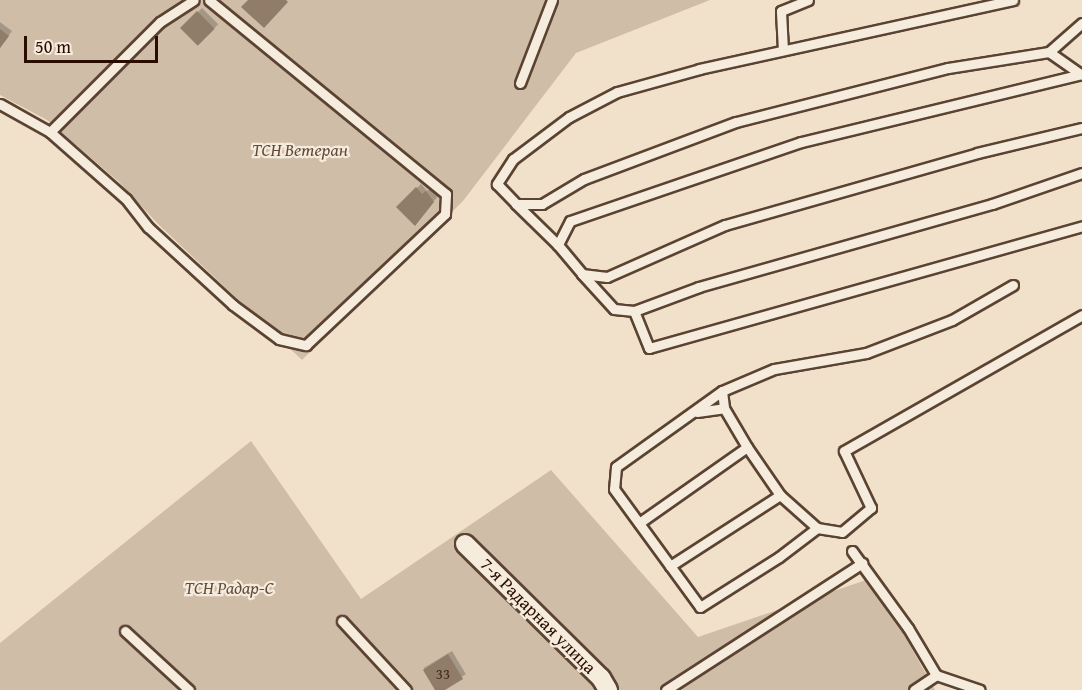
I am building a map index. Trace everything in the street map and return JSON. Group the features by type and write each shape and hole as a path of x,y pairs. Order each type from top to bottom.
{"street":[{"name":"7-я Радарная улица","path":"465,544 601,678 608,690"}],"lane":[{"path":"50,132 159,22 194,0"},
{"path":"0,104 50,132 126,199 148,227 233,305 279,339 306,345 445,214 446,194 208,0"},
{"path":"520,83 552,0"},
{"path":"783,50 781,11 808,0"},
{"path":"1013,0 783,50 617,92 568,117 513,159 497,183 558,245 614,309 634,311 699,287 992,204 1082,173"},
{"path":"516,204 542,204 584,179 757,116 948,69 1049,52 1082,23"},
{"path":"1049,52 1081,74"},
{"path":"558,245 570,221 801,142 1081,74"},
{"path":"582,274 607,277 725,225 977,153 1082,128"},
{"path":"634,311 649,348 1082,226"},
{"path":"817,528 779,557 700,607 614,489 616,467 722,391 774,369 866,353 952,320 1012,285"},
{"path":"722,391 724,408 780,495 817,528 842,532 871,508 844,451 1082,315"},
{"path":"695,412 724,408"},
{"path":"639,523 747,447"},
{"path":"670,566 780,495"},
{"path":"852,551 936,675 980,690"},
{"path":"666,690 862,563"},
{"path":"342,621 406,690"},
{"path":"125,631 189,690"},
{"path":"914,690 936,675"}],"green space":[{"name":"ТСН Ветеран","path":"0,0 710,0 576,53 463,201 302,360 158,224 119,182 47,120 0,95"},
{"name":"ТСН Радар-С","path":"251,441 361,599 551,470 698,637 872,578 935,690 0,690 0,643"}],"building":[{"path":"248,0 286,0 288,2 264,28 241,7"},
{"path":"197,11 215,29 198,46 180,28"},
{"path":"0,29 9,36 0,48"},
{"path":"416,187 422,194 426,191 434,202 415,226 396,207"},
{"path":"448,654 463,679 445,690 435,690 423,670"}]}
